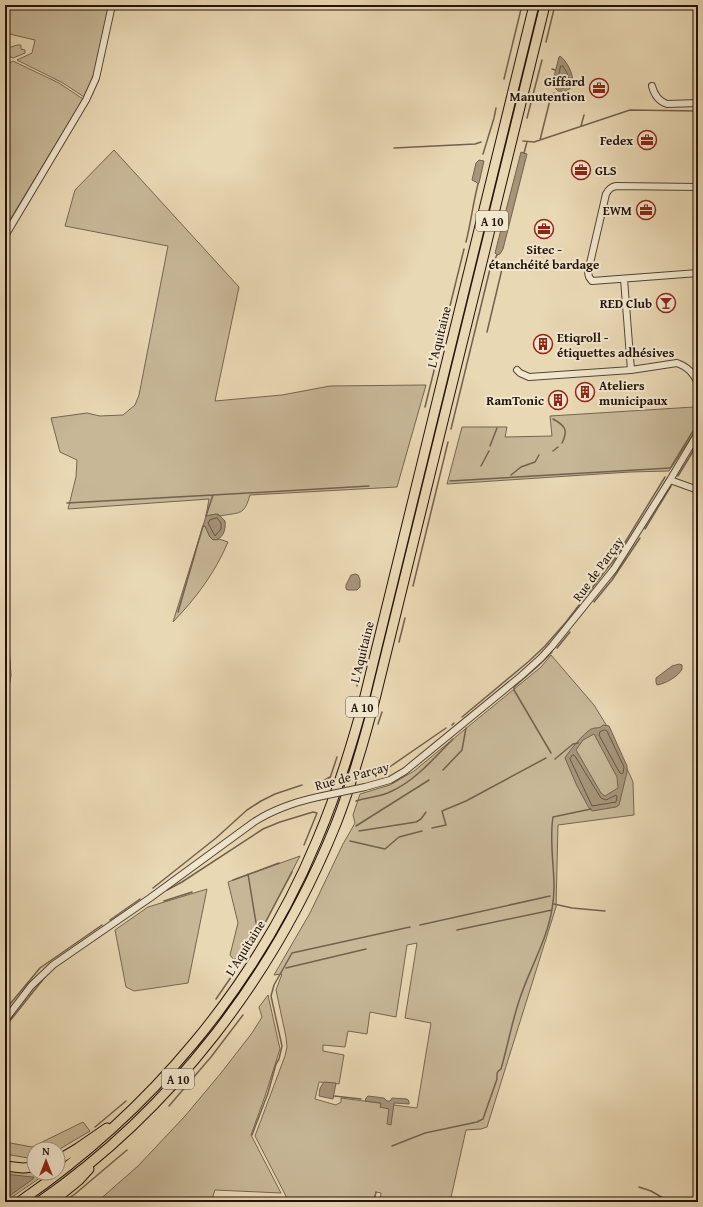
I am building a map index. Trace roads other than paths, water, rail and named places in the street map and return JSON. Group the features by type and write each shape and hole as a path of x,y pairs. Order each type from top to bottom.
{"highway":[{"name":"L'Aquitaine","path":"19,1202 71,1164 128,1114 194,1043 221,1009 268,938 311,855 328,814 350,748 370,675 534,5"},
{"name":"L'Aquitaine","path":"38,1202 78,1173 148,1110 212,1039 266,962 299,905 337,822 357,762 375,699 545,5"},
{"path":"66,1156 90,1138 128,1114"},
{"path":"52,1202 79,1180 111,1144"},
{"path":"5,1166 26,1168"}],"street":[{"path":"5,236 86,100 96,78 112,5"},
{"path":"652,86 658,98 664,103 698,103"},
{"path":"698,186 616,186 609,189 606,194 589,268 589,277 592,281 698,273"},
{"path":"624,279 631,370"},
{"path":"517,370 529,377 631,370 677,363 684,365 690,370 698,383"},
{"name":"Rue de Parçay","path":"5,1020 32,986 54,965 150,898 254,822 285,806 390,780 405,771 521,676 552,646 614,569 698,433"},
{"path":"670,480 698,490"}],"water":[{"path":"560,56 568,66 572,78 570,88 565,91 558,91 552,84"},
{"path":"521,152 527,154 503,249 500,254 497,255 495,253"},
{"path":"479,160 484,161 478,184 472,180 476,163"},
{"path":"216,514 225,521 225,528 223,534 219,538 213,540 205,526 203,526 206,516"},
{"path":"351,575 358,575 360,580 360,587 357,590 346,589 346,585"},
{"path":"679,664 682,665 682,669 675,677 657,685 656,678 672,666"},
{"path":"602,726 609,726 627,766 627,772 619,805 616,807 592,811 577,786 565,758 577,742 588,731","holes":["594,734 617,777 618,788 605,796 601,793 576,750 583,740"]},
{"path":"324,1082 336,1083 333,1099 319,1096 320,1088"},
{"path":"368,1096 384,1098 387,1101 390,1101 392,1098 407,1099 409,1104 394,1103 391,1125 387,1124 389,1109 380,1107 381,1103 365,1101"},
{"path":"5,1174 26,1176 26,1181 30,1181 5,1199"}],"waterway":[{"path":"504,79 522,5"},
{"path":"546,42 555,5"},
{"path":"527,118 542,60"},
{"path":"540,140 551,96 554,93"},
{"path":"483,154 496,108"},
{"path":"523,141 534,142 630,110 698,111"},
{"path":"581,126 584,115"},
{"path":"394,148 475,144 481,142"},
{"path":"524,153 527,142"},
{"path":"466,242 478,184"},
{"path":"425,407 464,249"},
{"path":"451,429 490,269 497,255"},
{"path":"487,332 502,269"},
{"path":"553,419 560,423 564,428 565,434 562,443"},
{"path":"671,467 698,423"},
{"path":"490,446 497,428"},
{"path":"413,586 448,442"},
{"path":"678,476 698,443"},
{"path":"553,451 558,447"},
{"path":"481,466 489,451"},
{"path":"511,475 521,467 535,462 539,455"},
{"path":"450,481 670,468"},
{"path":"462,717 528,662 545,646 566,622 616,557 665,477"},
{"path":"213,495 369,486"},
{"path":"645,529 671,486"},
{"path":"67,503 213,495 206,516"},
{"path":"178,612 203,526"},
{"path":"594,602 612,580 640,538"},
{"path":"399,642 405,618"},
{"path":"557,648 570,632"},
{"path":"551,753 514,690 514,687 552,652"},
{"path":"357,686 361,669"},
{"path":"378,724 382,712"},
{"path":"368,773 388,768 446,728"},
{"path":"443,770 462,750 466,728"},
{"path":"356,801 383,795 409,781 425,768 453,739"},
{"path":"555,759 573,744 578,743"},
{"path":"330,778 337,757"},
{"path":"432,828 446,825 442,811 466,801 546,758"},
{"path":"323,781 330,777"},
{"path":"356,826 429,780"},
{"path":"153,888 216,838 247,810 275,794 302,785"},
{"path":"392,1146 425,1133 477,1122 483,1119 497,1079 497,1073 501,1069 520,998 550,920 554,898 552,840 553,817 591,809"},
{"path":"167,890 182,882 263,829 313,812 317,813 304,845"},
{"path":"359,831 416,822 421,819 426,812"},
{"path":"350,841 385,849 399,837 422,831"},
{"path":"233,880 279,863"},
{"path":"216,999 255,942 292,872"},
{"path":"248,874 256,923"},
{"path":"164,901 192,892"},
{"path":"420,925 550,896"},
{"path":"110,920 140,899"},
{"path":"554,904 572,908 605,911"},
{"path":"457,930 552,910"},
{"path":"5,1010 40,968 102,925"},
{"path":"252,1135 268,1093 282,1046 271,996 274,985 292,953 410,927"},
{"path":"286,968 366,949"},
{"path":"5,1027 45,977"},
{"path":"169,1106 211,1057 243,1015"},
{"path":"334,1096 361,1099"},
{"path":"95,1127 126,1101"},
{"path":"63,1202 75,1194 127,1150"},
{"path":"639,1187 651,1191 670,1202"},
{"path":"374,1202 376,1192"}],"place":[{"name":"Giffard Manutention","path":"599,88"},
{"name":"Fedex","path":"647,140"},
{"name":"GLS","path":"581,170"},
{"name":"EWM","path":"646,210"},
{"name":"Sitec - étanchéité bardage","path":"544,229"},
{"name":"RED Club","path":"666,303"},
{"name":"Etiqroll - étiquettes adhésives","path":"543,344"},
{"name":"Ateliers municipaux","path":"585,392"},
{"name":"RamTonic","path":"558,400"}]}
